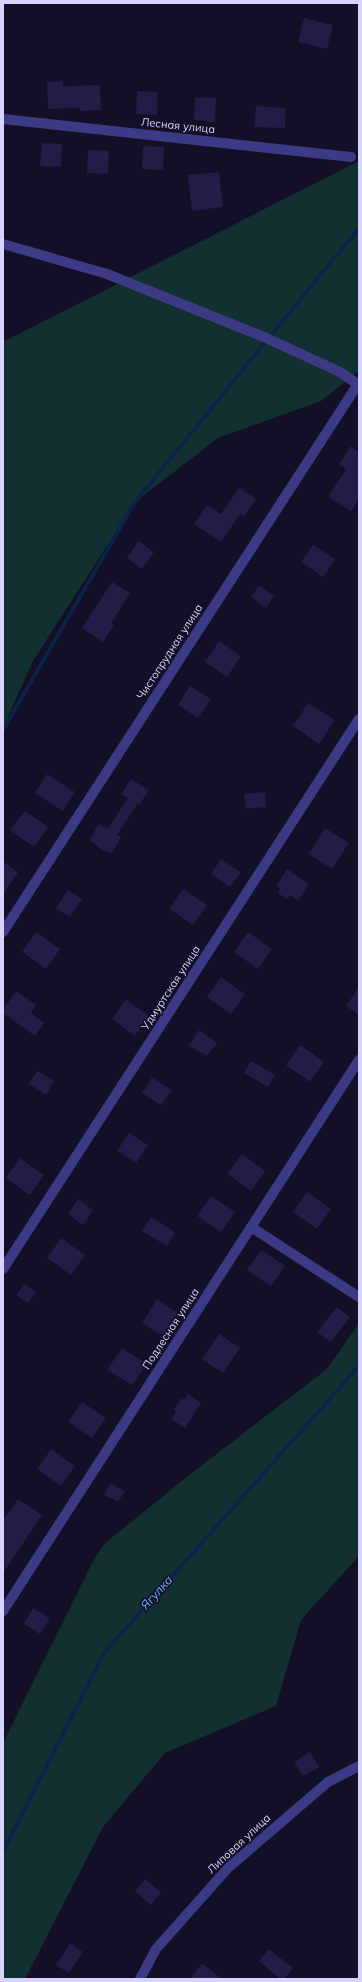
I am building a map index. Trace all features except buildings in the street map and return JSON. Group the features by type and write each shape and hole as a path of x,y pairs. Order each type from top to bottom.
{"street":[{"name":"Лесная улица","path":"3,119 350,157"},
{"path":"3,244 107,274 264,337 340,372 359,384"},
{"name":"Чистопрудная улица","path":"3,932 359,384"},
{"name":"Удмуртская улица","path":"3,1269 359,719"},
{"name":"Подлесная улица","path":"3,1611 359,1060"},
{"path":"251,1227 359,1297"},
{"name":"Липовая улица","path":"140,1979 156,1948 228,1868 328,1782 359,1766"}],"green space":[{"path":"359,161 359,371 321,401 218,438 135,502 33,661 3,728 3,342"},
{"path":"359,1323 359,1556 301,1620 276,1706 165,1753 103,1827 25,1979 3,1979 3,1743 93,1561 104,1544 193,1472 327,1369"}],"waterway":[{"path":"272,334 359,228"},
{"path":"3,730 135,502 267,340"},
{"name":"Ягулка","path":"3,1852 104,1653 359,1366"}]}
